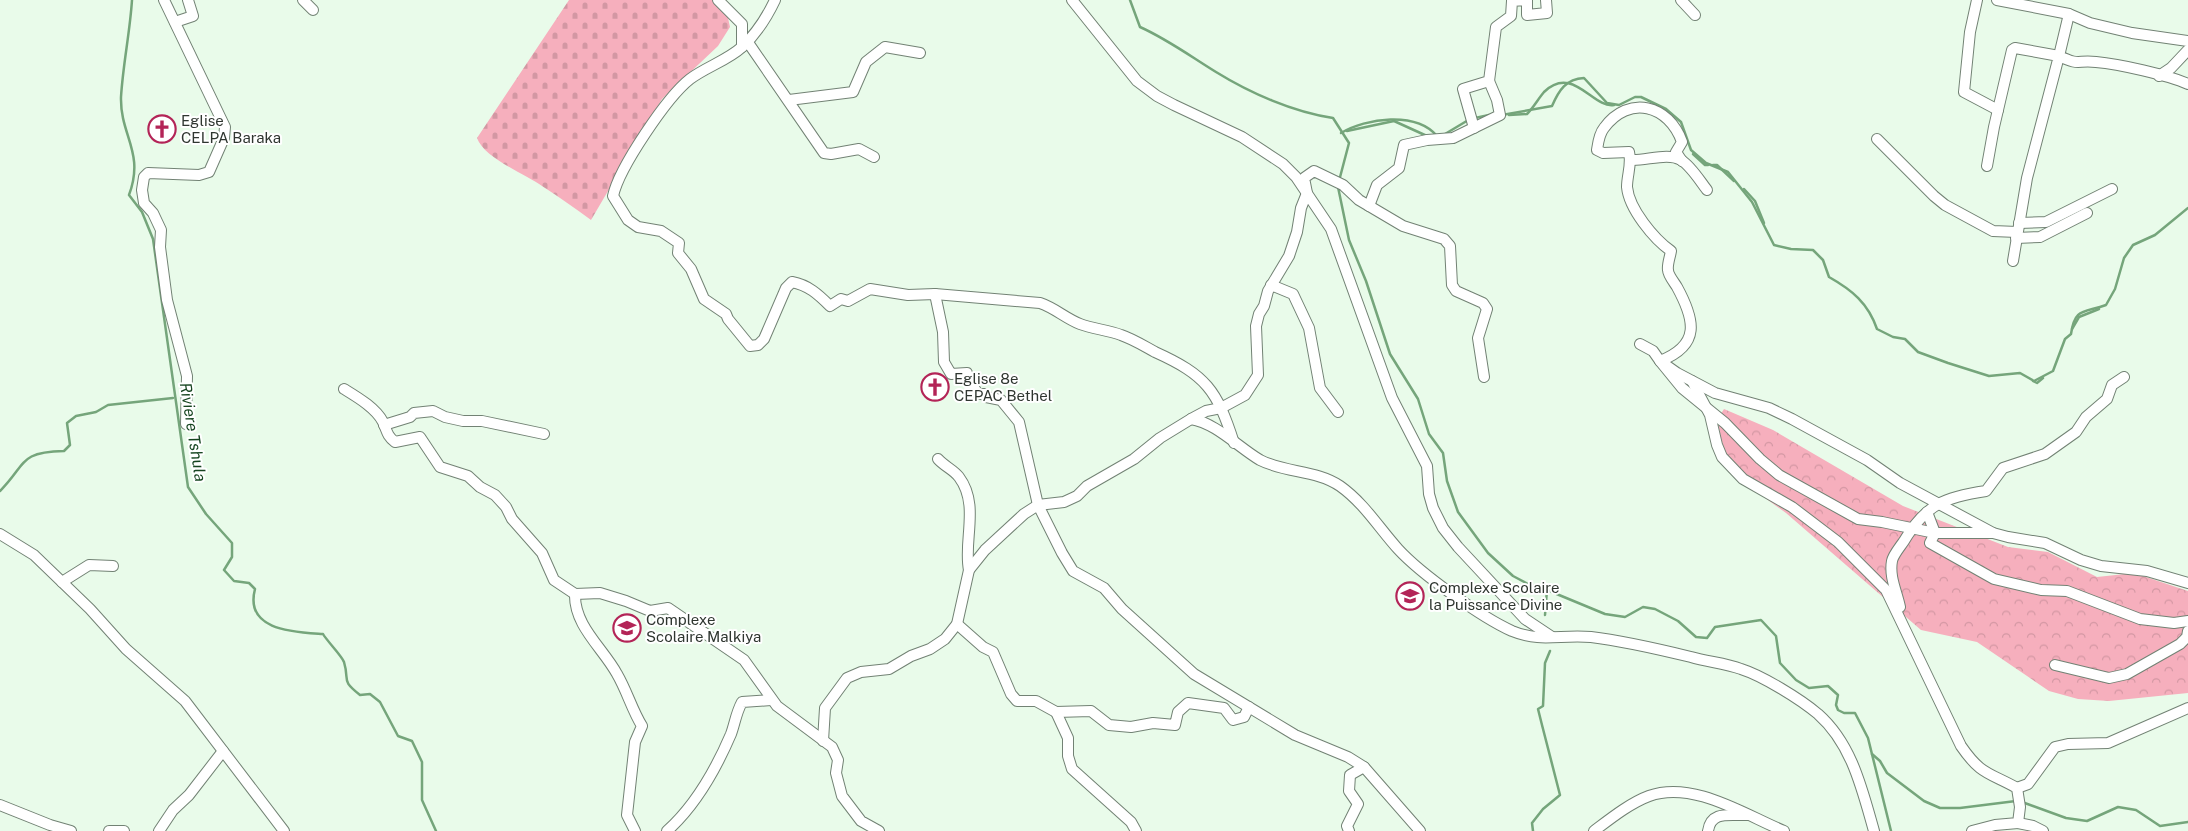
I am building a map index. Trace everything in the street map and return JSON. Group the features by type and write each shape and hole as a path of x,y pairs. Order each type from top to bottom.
{"street":[{"path":"164,0 225,127 224,138 209,172 199,175 148,173 144,177 142,190 144,203 153,213 161,230 160,247 167,300 187,376 186,424"},
{"path":"175,22 193,16 188,0"},
{"path":"302,0 313,10"},
{"path":"718,0 742,24 744,44 789,100 824,153 831,154 859,149 874,157"},
{"path":"775,0 759,28 744,44 690,79 678,91 634,152 615,186 613,196 628,220 646,230 653,228 661,231 679,243 678,253 691,269 704,299 726,314 728,320 750,346 758,345 764,339 786,288 792,282 801,284 816,292 830,306 841,299 848,300 870,289 908,295 934,294 1024,301 1055,308 1067,318 1121,335 1188,368 1202,378 1221,408 1234,443"},
{"path":"1072,0 1137,80 1157,96 1242,137 1263,150 1296,177 1331,229 1392,398 1427,466 1430,480 1429,494 1433,508 1443,528 1458,547 1525,619 1552,637"},
{"path":"1369,206 1377,185 1399,168 1404,145 1427,140 1453,138 1500,115 1498,100 1490,81 1496,27 1511,16 1512,0 1527,0 1526,15 1547,13 1546,0"},
{"path":"1681,0 1695,15"},
{"path":"1977,0 1970,32 1964,92 1998,110"},
{"path":"1997,0 2069,14 2090,23 2132,33 2188,41"},
{"path":"2013,261 2027,178 2069,14"},
{"path":"789,100 853,92 866,62 885,47 920,53"},
{"path":"1987,166 2012,50 2015,48 2059,56 2074,63 2097,62 2175,78 2188,84"},
{"path":"2159,76 2171,68 2188,50"},
{"path":"1474,128 1463,89 1490,81"},
{"path":"1660,361 1678,353 1688,340 1692,328 1688,308 1668,271 1671,251 1656,241 1630,201 1627,176 1631,160 1629,152 1603,153 1597,150 1601,133 1618,114 1631,108 1647,107 1660,113 1672,123 1682,142 1676,152 1708,190"},
{"path":"1878,139 1934,196 1993,231 2017,231 2040,237 2087,213"},
{"path":"1631,160 1647,161 1672,157 1682,160"},
{"path":"969,570 1009,526 1038,506 1064,502 1077,496 1087,486 1134,459 1160,438 1191,419 1206,411 1221,408 1245,395 1258,375 1256,326 1271,285 1289,256 1297,232 1300,208 1307,193 1304,178 1314,171 1339,182 1358,200 1403,226 1444,238 1450,246 1452,285 1456,291 1483,302 1486,309 1478,338 1484,377"},
{"path":"2017,231 2046,222 2112,189"},
{"path":"1271,285 1293,294 1309,328 1320,388 1338,412"},
{"path":"934,294 943,332 944,362 951,374 966,373 968,380 978,394 985,394 986,397 1001,400 1019,422 1038,506 1073,571 1104,588 1122,609 1194,674 1295,735 1364,767 1420,831"},
{"path":"1640,344 1653,351 1669,375 1682,388 1725,422 1760,459 1786,479 1858,520 1882,522 1935,533 1994,532"},
{"path":"1660,361 1715,393 1768,408 1792,420 1938,503 1994,532 2008,537 2045,543 2082,560 2101,566 2147,571 2188,583"},
{"path":"1904,622 1891,576 1892,560 1911,528 1938,503 1955,496 1986,491 2003,468 2045,454 2076,432 2086,417 2107,399 2112,384 2124,377"},
{"path":"1692,381 1714,426 1717,445 1722,457 1743,479 1792,507 1858,560 1886,590 1904,622 1961,746 1974,764 1985,773 2018,791"},
{"path":"344,389 362,400 384,425 390,438 395,442 420,437 440,467 468,476 480,488 495,496 506,507 512,519 535,542 554,580 575,594 600,593 650,611 668,608 744,660 771,700 836,753 837,779 842,796 861,821 879,831"},
{"path":"384,425 410,417 414,413 433,411 445,417 463,421 482,421 544,434"},
{"path":"1191,419 1204,421 1234,443 1268,464 1315,475 1339,485 1360,504 1398,550 1416,566 1496,623 1528,637 1540,639 1582,636 1630,642 1721,663 1757,675 1818,714 1836,733 1855,767 1874,831"},
{"path":"823,741 825,708 846,678 862,672 888,669 911,656 930,649 945,639 957,624 963,605 969,570 966,558 970,536 969,504 959,477 938,459"},
{"path":"1927,512 1935,533 1930,543 1994,580 2041,590 2067,591 2140,618 2174,623 2188,621"},
{"path":"0,534 20,544 34,555 90,609 126,649 185,701 284,831"},
{"path":"62,582 89,565 113,566"},
{"path":"575,594 574,600 584,630 610,661 642,726 635,742 627,815 635,831"},
{"path":"957,624 966,634 993,652 1011,694 1017,701 1036,701 1056,712 1091,711 1109,725 1130,727 1153,723 1175,725 1178,712 1188,704 1224,708 1233,720 1244,717 1249,707"},
{"path":"2055,665 2109,678 2127,674 2180,644 2186,638 2188,631"},
{"path":"667,831 695,802 732,733 735,713 742,702 771,700"},
{"path":"2018,791 2028,784 2055,747 2068,744 2108,743 2188,708"},
{"path":"1056,712 1068,738 1068,756 1072,769 1131,822 1136,831"},
{"path":"159,831 173,810 189,795 223,751"},
{"path":"1349,831 1347,826 1358,804 1349,791 1350,776 1364,767"},
{"path":"2018,791 2020,807 2018,823"},
{"path":"1594,831 1648,796 1668,792 1689,793 1754,815 1784,831"},
{"path":"0,805 50,825 71,831"},
{"path":"1708,831 1709,821 1714,817 1754,815"},
{"path":"1972,831 1995,825 2018,823 2033,826 2044,831"},
{"path":"110,831 124,831"}],"green space":[{"path":"569,0 714,0 726,9 730,27 718,46 662,99 591,220 542,186 496,159 481,145 477,138"},
{"path":"1724,409 1773,430 1903,506 2008,547 2048,552 2097,577 2134,573 2188,591 2188,693 2109,701 2078,699 2049,691 1977,642 1921,630 1786,513 1750,487 1725,455 1717,420"}],"waterway":[{"name":"Riviere Tshula","path":"132,0 121,97 124,123 131,144 134,167 129,195 142,212 153,239 188,487 206,514 232,543 232,557 224,570 234,581 249,583 255,589 254,603 257,613 264,621 286,630 323,634 343,659 350,686 360,695 370,694 380,702 398,736 412,741 422,762 422,800 436,831"},
{"path":"1130,0 1140,27 1169,42 1229,80 1272,101 1333,118 1349,143 1339,181"},
{"path":"1502,115 1552,106 1564,86 1572,81 1584,78 1607,103 1619,105 1635,97 1641,97 1666,109 1681,122 1691,150 1706,163 1728,172 1752,202 1774,245 1791,249 1813,250 1823,260 1829,277 1852,292 1864,305 1877,329 1893,337 1905,339 1918,352 1989,376 2020,373 2034,381 2053,371 2065,339 2071,334 2078,315 2106,305 2115,289 2124,258 2133,245 2155,235 2188,208"},
{"path":"1509,115 1527,114 1544,92 1554,85 1564,83 1573,85 1598,101 1614,105"},
{"path":"1475,118 1489,115"},
{"path":"1445,134 1470,119"},
{"path":"1341,133 1351,128 1377,121 1404,120 1428,128 1437,136"},
{"path":"1347,131 1394,121 1427,136"},
{"path":"1693,154 1705,165 1708,165"},
{"path":"1713,165 1717,165 1734,181"},
{"path":"1338,187 1349,240 1366,281 1390,354 1418,399 1429,434 1443,453 1447,481 1458,512 1488,553 1513,576 1530,585 1605,614 1625,617 1643,607 1655,609 1678,621 1696,637 1707,638 1715,627 1761,620 1776,636 1780,663 1796,680 1809,688 1828,686 1838,695 1836,705 1838,710 1844,713 1855,713 1868,738 1891,831"},
{"path":"1744,189 1755,201 1764,223"},
{"path":"2072,329 2079,317 2099,309"},
{"path":"2033,381 2037,383 2043,378"},
{"path":"0,491 25,461 31,457 38,454 64,451 70,445 67,423 76,416 96,412 108,405 173,398"},
{"path":"1545,615 1547,590"},
{"path":"1533,831 1532,823 1543,809 1560,795 1538,709 1543,706 1545,663 1550,651"},
{"path":"1872,754 1880,761 1887,773 1924,801 1940,808 1960,808 2016,801"},
{"path":"2022,802 2066,818 2087,821 2118,807 2136,810 2160,826 2188,822"}],"place":[{"name":"Eglise CELPA Baraka","path":"162,129"},
{"name":"Eglise 8e CEPAC Bethel","path":"935,387"},
{"name":"Complexe Scolaire la Puissance Divine","path":"1410,596"},
{"name":"Complexe Scolaire Malkiya","path":"627,628"}]}
